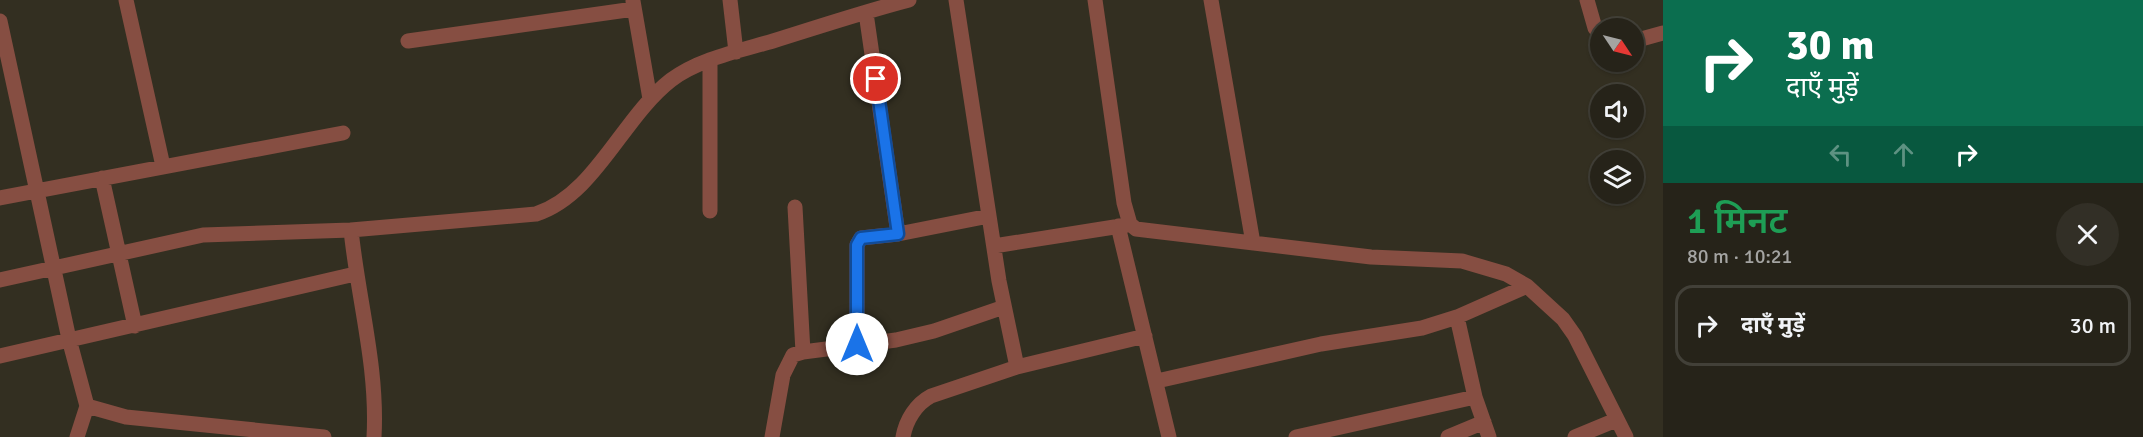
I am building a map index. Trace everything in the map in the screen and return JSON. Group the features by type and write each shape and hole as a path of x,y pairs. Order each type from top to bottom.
{"street":[{"path":"126,0 163,166"},
{"path":"730,0 736,52"},
{"path":"0,280 119,256 203,235 351,230 521,217 559,205 581,185 650,99 671,80 710,61 736,52 909,0"},
{"path":"956,0 988,216 1017,367"},
{"path":"1095,0 1124,203 1124,225 1145,336 1169,437"},
{"path":"1211,0 1253,243"},
{"path":"1587,0 1592,18"},
{"path":"408,41 634,4 650,99"},
{"path":"866,12 898,234"},
{"path":"0,21 69,339 87,406 77,437"},
{"path":"1644,38 1663,33"},
{"path":"710,61 710,211"},
{"path":"0,198 343,133"},
{"path":"102,178 135,326"},
{"path":"795,207 802,352"},
{"path":"857,344 857,245 861,238 898,234 988,216"},
{"path":"993,246 1124,225 1145,232 1371,257 1462,261 1489,267 1527,286 1563,319 1575,336 1626,437"},
{"path":"351,230 355,274 375,388 374,437"},
{"path":"0,356 355,274"},
{"path":"1157,381 1321,344 1422,328 1457,317 1527,286"},
{"path":"772,437 783,375 793,356 802,352 896,340 934,331 1004,307"},
{"path":"1448,437 1487,430 1476,397 1457,317"},
{"path":"903,437 920,402 1017,367 1145,336"},
{"path":"1296,437 1476,397"},
{"path":"87,406 126,417 324,437"},
{"path":"1575,437 1616,420"}],"route":[{"path":"857,344 857,245 861,238 868,236 898,234 876,79"}]}
